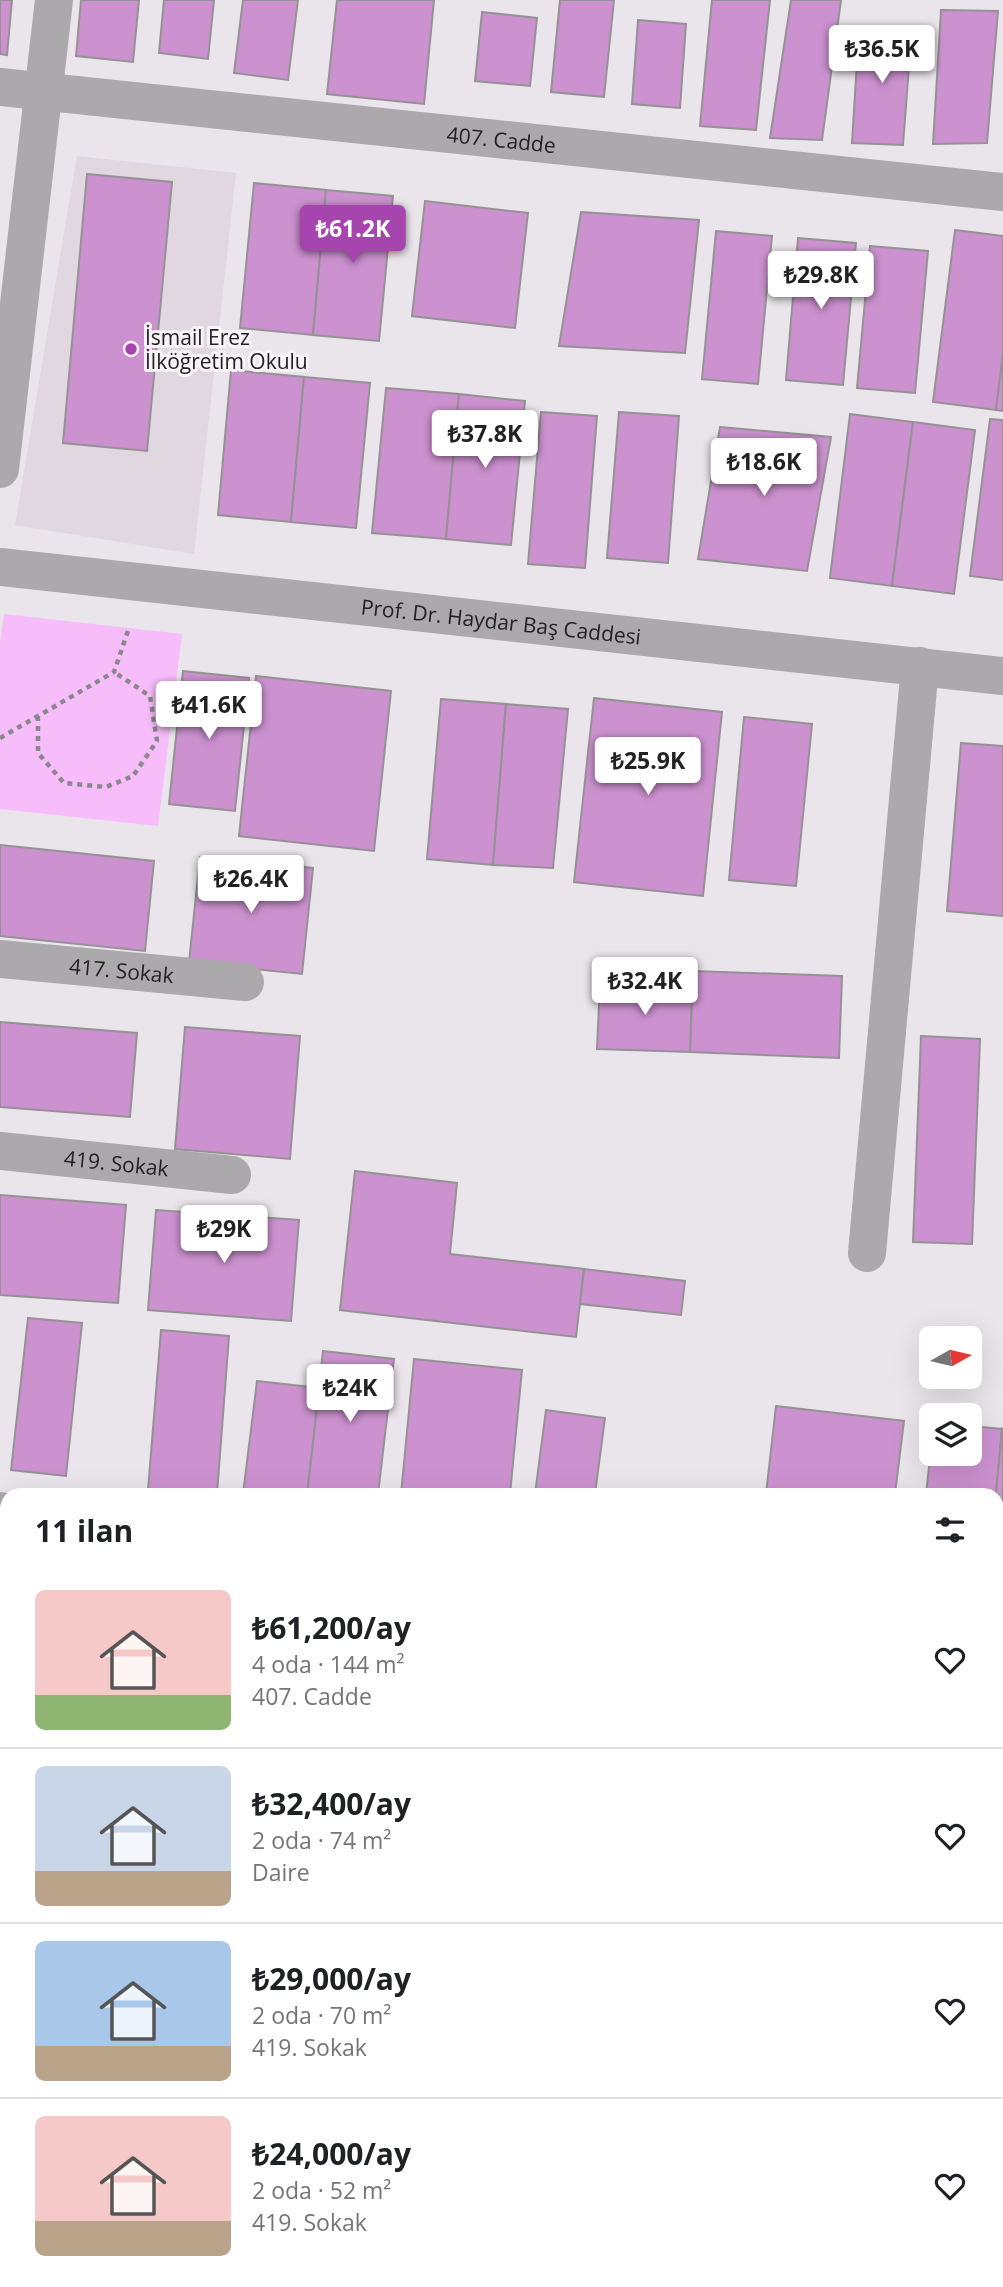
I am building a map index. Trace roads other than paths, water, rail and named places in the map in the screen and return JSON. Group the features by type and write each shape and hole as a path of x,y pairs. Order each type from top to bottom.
{"street":[{"path":"0,469 54,0"},
{"name":"407. Cadde","path":"0,87 1003,192"},
{"name":"Prof. Dr. Haydar Baş Caddesi","path":"0,566 1003,676"},
{"path":"867,1253 920,666"},
{"name":"417. Sokak","path":"0,959 244,982"},
{"name":"419. Sokak","path":"0,1151 232,1175"}],"place":[{"name":"İsmail Erez İlköğretim Okulu","path":"131,349"}]}
